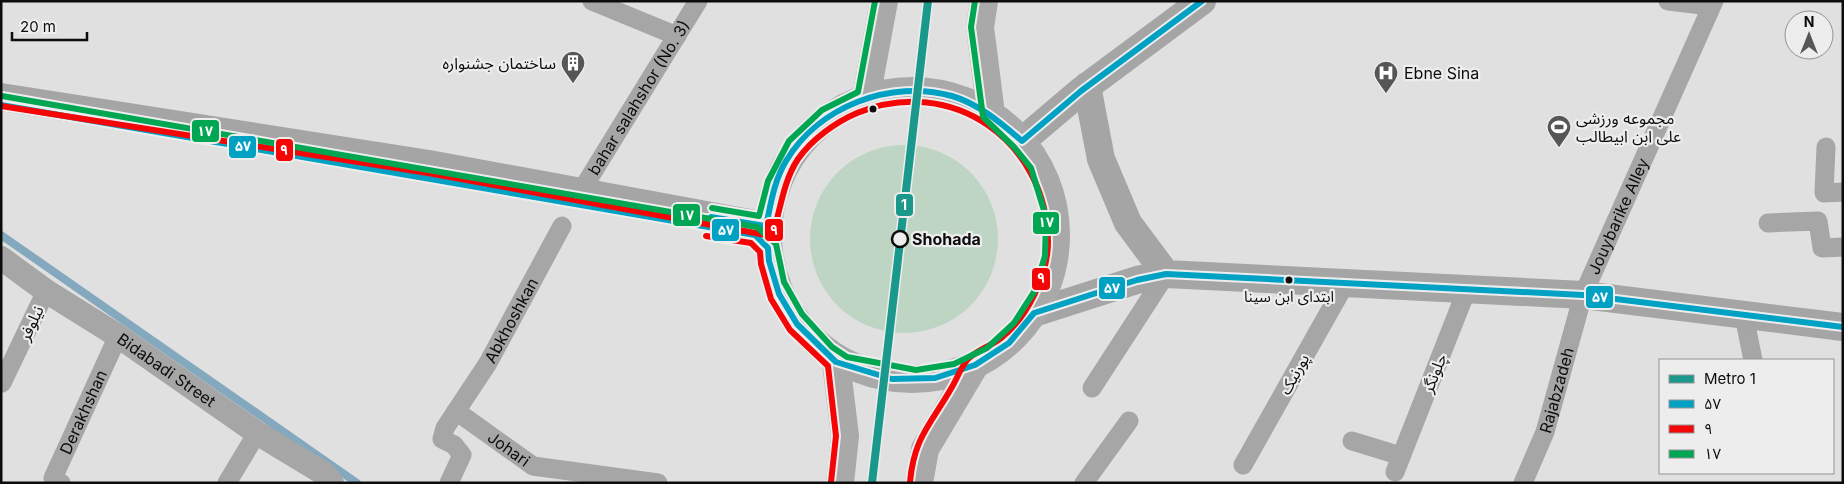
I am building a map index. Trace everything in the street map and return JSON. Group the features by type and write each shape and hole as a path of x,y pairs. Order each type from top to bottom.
{"main road":[{"path":"866,98 884,1"},
{"path":"984,1 980,27 991,114"},
{"path":"1022,141 1087,86 1193,3"},
{"path":"1087,86 1101,159 1124,214 1128,223 1166,274"},
{"path":"908,90 951,96 991,114 1022,141 1042,171 1054,206 1057,243 1050,279 1034,313 1009,343 975,365 935,378 892,379 836,362 797,324 779,294 768,261 766,226 776,184 796,147 828,117 866,98 908,90"},
{"path":"1,97 428,164 766,226"},
{"path":"1034,313 1138,280 1166,274 1583,295 1843,327"},
{"path":"836,362 845,436 840,483"},
{"path":"918,483 924,449 975,365"}],"street":[{"path":"592,1 677,36"},
{"name":"bahar salahshor (No. 3)","path":"580,193 698,1"},
{"path":"1668,1 1713,4"},
{"name":"Jouybarike Alley","path":"1583,295 1713,4"},
{"path":"1826,148 1824,192 1843,192"},
{"path":"1768,223 1818,221 1822,248 1843,246"},
{"name":"Abkhoshkan","path":"449,483 462,456 454,445 442,439 445,428 488,363 562,226"},
{"name":"Bidabadi Street","path":"1,258 46,291 118,336 257,432 323,473 332,483"},
{"path":"1092,388 1166,274"},
{"name":"پورنیک","path":"1243,465 1345,284"},
{"name":"چلونگر","path":"1352,441 1398,464 1467,289"},
{"name":"نیلوفر","path":"2,383 46,291"},
{"name":"Rajabzadeh","path":"1523,483 1545,432 1583,295"},
{"path":"1744,316 1753,359"},
{"name":"Derakhshan","path":"62,483 53,478 118,336"},
{"name":"Johari","path":"456,411 533,466 658,483"},
{"path":"1084,483 1129,421"},
{"path":"227,483 257,432"}],"green space":[{"path":"913,145 922,146 949,156 971,172 983,187 991,203 997,221 997,257 991,275 983,291 971,306 956,318 940,326 922,332 895,333 886,332 859,322 844,312 831,299 821,284 811,257 810,230 811,221 821,194 831,179 844,166 859,156 886,146"}],"waterway":[{"path":"1,235 357,483"}],"metro line":[{"name":"1","path":"872,483 928,1"}],"transit line":[{"name":"۱۷","path":"712,208 759,216 768,181 789,141 822,110 858,92 875,1"},
{"name":"۱۷","path":"2,96 757,227 776,244 784,282 802,314 832,347 847,357 916,370 954,364 987,348 1014,323 1034,292 1045,256 1046,217 1031,168 1014,147 983,117 971,27 975,1"},
{"name":"۵۷","path":"711,217 766,226 773,192 779,176 786,161 800,142 817,125 837,112 858,101 881,95 905,91 929,92 962,99 998,121 1022,141 1081,91 1202,1"},
{"name":"۹","path":"1,106 428,173 766,235 774,230 786,184 793,167 810,145 833,126 857,113 892,103 927,103 959,110 988,125 1012,147 1031,174 1043,206 1048,242 1047,255 1040,282 1027,308 1019,319 1001,338 973,355 964,364 920,442 915,453 910,482"},
{"name":"۵۷","path":"1,105 755,235 768,248 769,261 779,294 797,324 836,362 892,379 935,378 975,365 1009,343 1034,313 1137,280 1166,274 1583,295 1843,327"},
{"name":"۹","path":"706,236 751,243 760,252 761,264 771,299 790,330 828,366 836,436 831,482"}],"place":[{"name":"ساختمان جشنواره","path":"573,84"},
{"name":"Ebne Sina","path":"1386,94"},
{"name":"مجموعه ورزشی علی ابن ابیطالب","path":"1559,148"},
{"name":"Shohada","path":"900,239"},
{"name":"ابتدای ابن سینا","path":"1289,280"}]}
